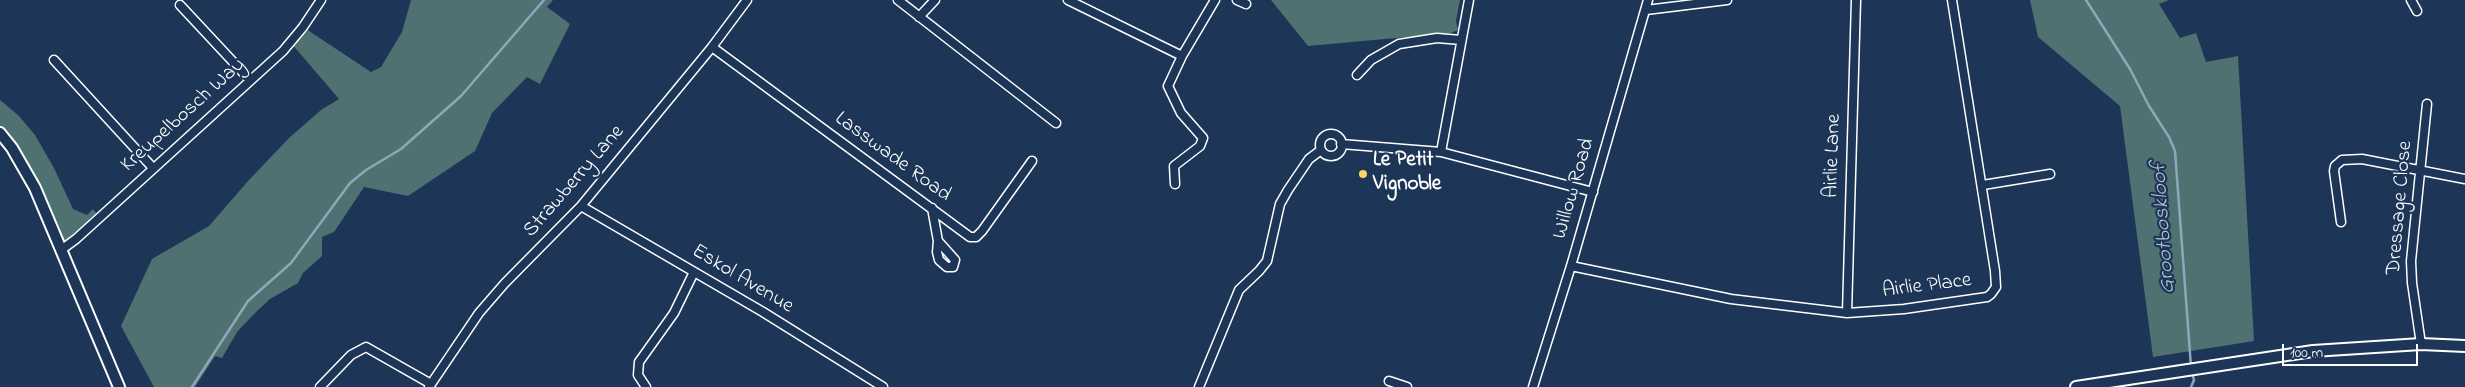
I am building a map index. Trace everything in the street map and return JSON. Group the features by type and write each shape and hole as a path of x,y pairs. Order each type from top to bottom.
{"main road":[{"path":"0,134 12,148 36,188 120,387"},
{"path":"2076,387 2313,351 2421,344 2465,346"}],"street":[{"name":"Kreupelbosch Way","path":"61,250 76,239 291,43 321,0"},
{"name":"Strawberry Lane","path":"430,386 480,313 505,283 581,206 712,47 747,0"},
{"path":"898,0 1056,123"},
{"path":"919,17 935,0"},
{"path":"1068,0 1182,56"},
{"path":"1175,184 1174,166 1200,146 1203,138 1181,114 1168,88 1182,56 1215,0"},
{"path":"1237,0 1246,4"},
{"path":"1441,152 1469,0"},
{"name":"Willow Road","path":"1533,387 1593,192 1648,0"},
{"path":"1646,10 1727,0"},
{"name":"Airlie Lane","path":"1847,313 1856,0"},
{"name":"Airlie Place","path":"1571,266 1731,299 1847,313 1904,309 1991,294 1996,282 1983,185 1952,0"},
{"path":"2411,0 2416,11"},
{"path":"180,4 250,80"},
{"path":"1357,75 1371,60 1399,44 1437,38 1461,40"},
{"name":"Lasswade Road","path":"712,47 967,235 976,237 982,232 1032,161"},
{"path":"54,60 153,168"},
{"name":"Dressage Close","path":"2421,344 2411,273 2427,104"},
{"path":"1199,387 1239,290 1260,272 1267,261 1280,204 1297,176 1319,152 1321,141 1326,135 1338,137 1341,144 1338,153 1332,156 1319,152"},
{"path":"1341,144 1441,152 1593,192"},
{"path":"2341,222 2334,171 2338,162 2348,158 2465,179"},
{"path":"1983,185 2050,174"},
{"name":"Eskol Avenue","path":"581,206 763,312 883,387"},
{"path":"932,208 938,241"},
{"path":"646,387 638,375 639,362 674,313 694,272"},
{"path":"320,387 351,355 362,347 366,347 430,386"},
{"path":"1389,381 1406,387"}],"green space":[{"path":"411,0 553,0 547,7 570,24 540,84 527,77 492,113 475,151 408,196 364,187 334,232 322,237 322,256 303,273 298,283 270,299 254,314 237,332 222,358 215,356 195,387 154,387 121,326 152,259 209,226 289,138 321,110 339,99 291,43 303,27 371,72 381,67 402,32"},
{"path":"1271,0 1460,0 1456,21 1458,30 1451,33 1308,46"},
{"path":"2030,0 2169,0 2159,4 2180,38 2196,33 2206,62 2238,56 2254,341 2153,357 2120,106 2038,37"},
{"path":"0,100 19,116 35,135 54,168 73,209 87,215 93,209 99,217 61,250 35,188 0,133"}],"waterway":[{"path":"192,387 248,301 291,263 350,183 366,170 401,149 461,96 544,0"},
{"name":"Grootboskloof","path":"2086,0 2130,69 2175,151 2191,367"},
{"name":"Grootboskloof","path":"2191,387 2194,380 2192,372"}],"place":[{"name":"Le Petit Vignoble","path":"1363,174"}]}
